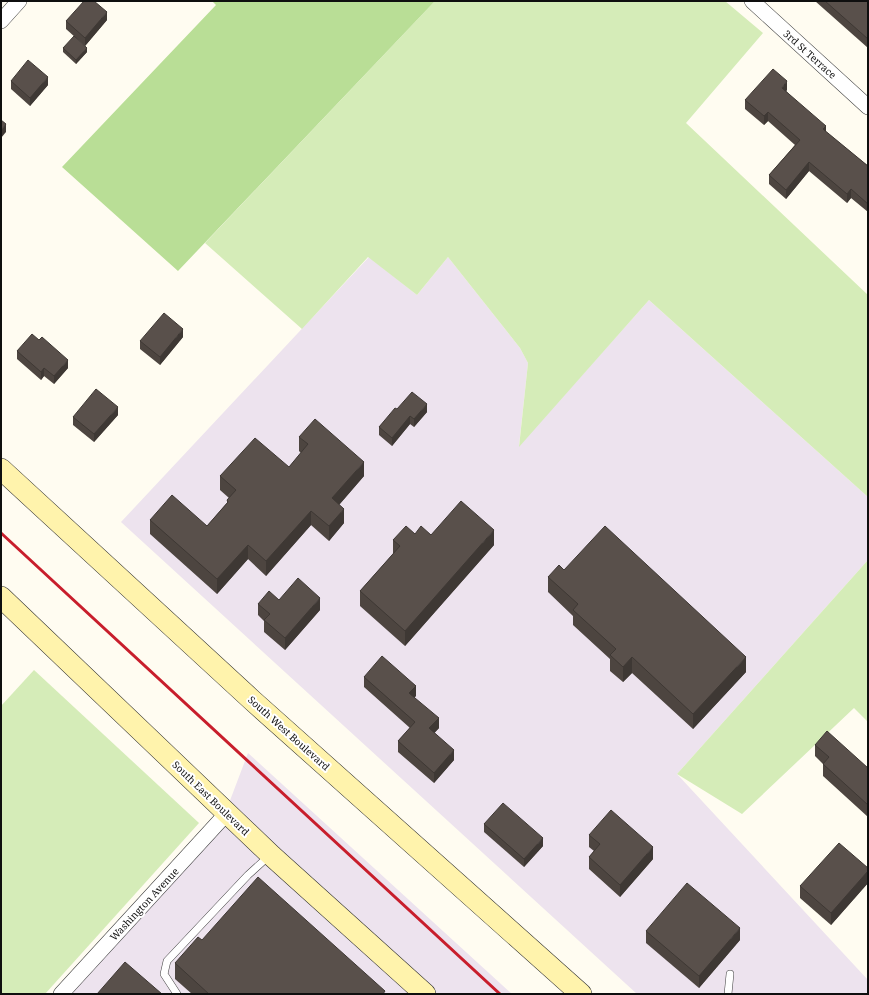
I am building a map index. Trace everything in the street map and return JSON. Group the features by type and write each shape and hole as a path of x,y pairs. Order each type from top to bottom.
{"main road":[{"name":"South West Boulevard","path":"1,469 253,701 581,994"},
{"name":"South East Boulevard","path":"1,596 270,854 425,994"}],"street":[{"path":"1,21 19,1"},
{"name":"3rd St Terrace","path":"752,1 868,107"},
{"name":"Washington Avenue","path":"61,994 227,813"}],"lane":[{"path":"177,994 164,974 168,961 248,875 270,854"},
{"path":"728,994 730,974"}],"shaded area":[{"path":"369,257 417,295 448,257 520,348 528,363 519,446 649,300 868,497 868,560 677,774 868,980 868,994 637,994 121,522"},
{"path":"248,753 512,994 61,994 223,819"}],"green space":[{"path":"212,1 435,1 178,271 62,167 216,5"},
{"path":"435,1 725,1 763,33 686,123 868,295 868,497 649,300 519,447 528,363 520,348 448,257 417,295 368,257 302,329 205,243"},
{"path":"868,560 868,722 854,708 742,814 677,774"},
{"path":"34,670 199,823 45,994 1,994 1,706"}],"building":[{"path":"84,1 94,1 107,12 85,38 66,21"},
{"path":"825,1 866,1 868,3 868,39"},
{"path":"74,36 87,48 76,60 63,48"},
{"path":"28,60 48,77 30,98 11,81"},
{"path":"773,69 787,81 782,88 826,126 823,129 868,166 868,204 851,189 847,194 809,162 786,190 769,175 800,140 768,112 764,116 745,100"},
{"path":"1,120 6,124 1,130"},
{"path":"164,313 183,329 160,357 140,341"},
{"path":"32,334 39,340 42,337 68,360 54,376 44,368 41,372 17,351"},
{"path":"96,389 118,407 94,434 73,417"},
{"path":"412,392 427,404 414,419 410,416 392,438 379,427 395,408 397,409"},
{"path":"315,419 364,462 332,498 344,509 329,526 311,511 266,561 248,545 217,579 150,520 172,495 207,526 228,502 227,500 236,490 220,476 255,438 289,467 308,444 299,437"},
{"path":"461,501 494,530 405,631 360,591 400,546 393,540 406,526 415,534 421,526 431,535"},
{"path":"605,526 746,657 693,714 632,657 623,667 610,655 616,649 573,610 578,604 548,577 559,565 564,570"},
{"path":"298,578 320,598 285,638 264,620 270,614 258,604 269,591 279,600"},
{"path":"382,656 416,686 409,693 439,718 429,728 454,750 434,773 398,741 415,722 364,677"},
{"path":"827,731 868,768 868,805 823,764 829,757 815,745"},
{"path":"503,803 543,838 524,859 484,824"},
{"path":"611,810 653,847 620,885 589,857 600,844 589,835"},
{"path":"839,843 868,868 868,871 831,913 800,886"},
{"path":"258,877 385,991 383,994 209,994 175,963 198,937 202,940"},
{"path":"687,883 740,928 699,976 646,931"},
{"path":"125,962 162,994 97,994"}],"railway":[{"path":"1,533 500,994"}]}
